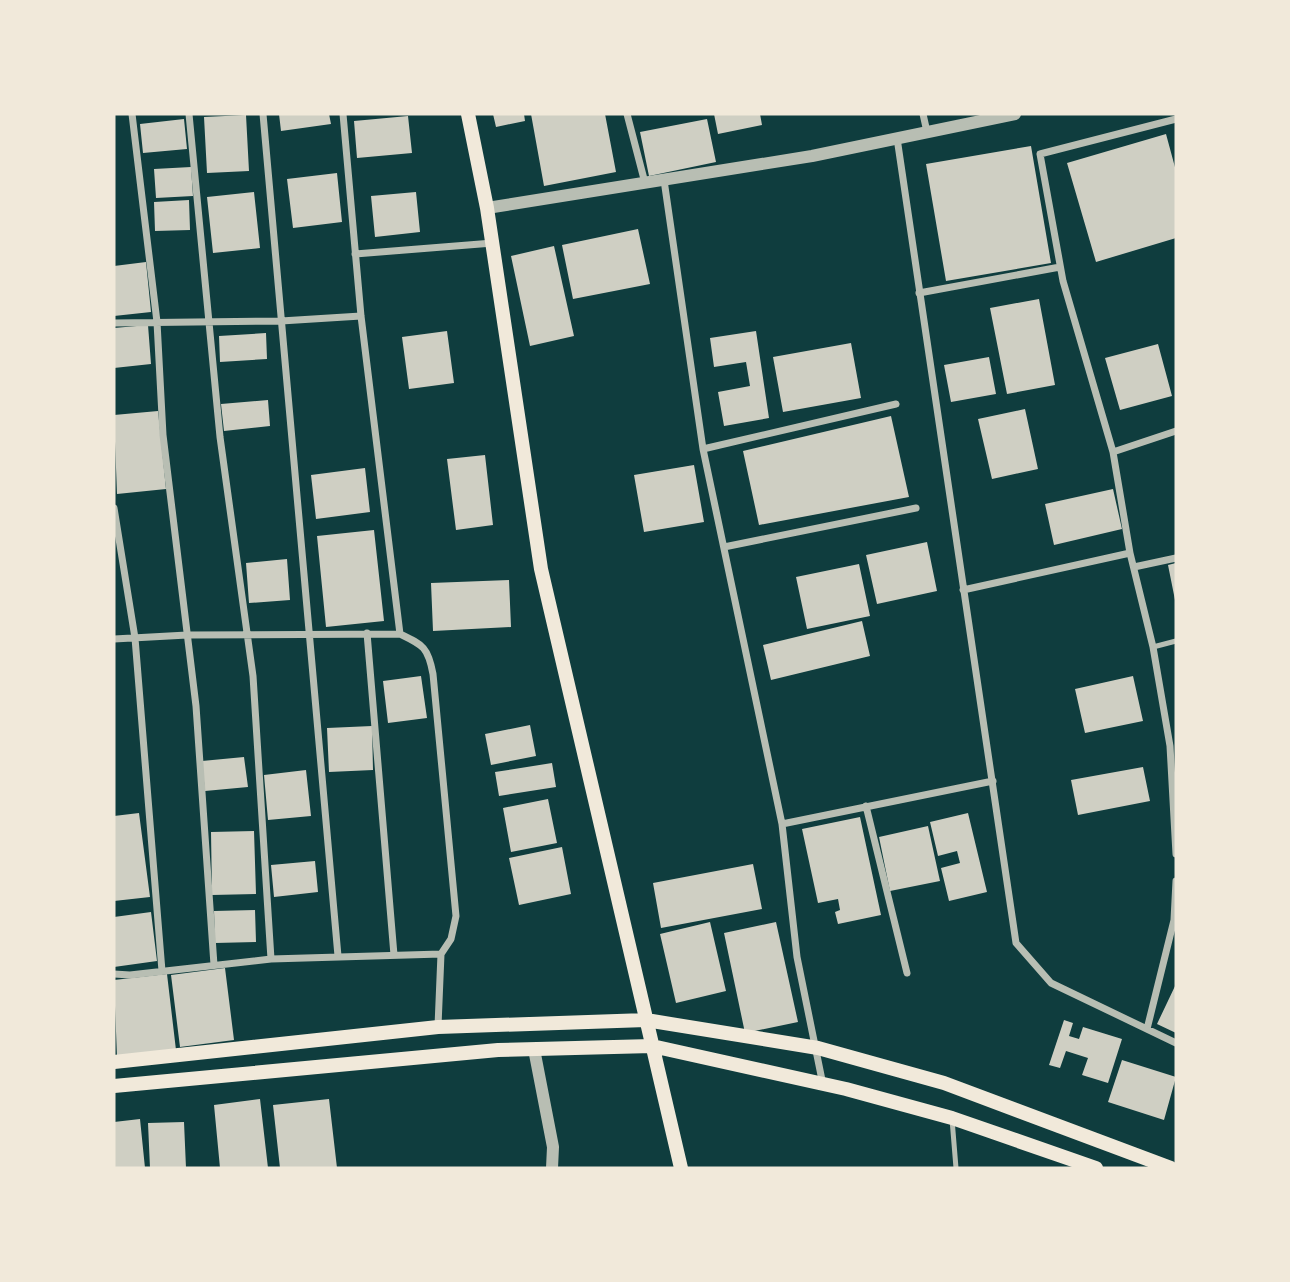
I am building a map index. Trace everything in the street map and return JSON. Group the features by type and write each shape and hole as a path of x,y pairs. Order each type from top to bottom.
{"main road":[{"path":"468,114 493,243 541,569 681,1168"},
{"path":"114,1062 438,1027 646,1020 818,1048 944,1083 1171,1168"},
{"path":"114,1086 485,1051 652,1046 952,1118 1096,1168"}],"street":[{"path":"132,114 157,322 163,435 196,706 214,965"},
{"path":"189,114 220,437 248,636 271,959"},
{"path":"263,114 338,956"},
{"path":"343,114 360,316 400,634"},
{"path":"627,114 645,183"},
{"path":"923,114 927,132"},
{"path":"487,208 812,156 1009,114"},
{"path":"1176,119 1040,154 1060,267 1113,452 1130,553 1173,746 1176,854"},
{"path":"897,138 1016,943 1051,984 1176,1042"},
{"path":"664,180 703,449 782,824 797,957 818,1048 823,1085"},
{"path":"355,254 493,243"},
{"path":"919,293 1060,267"},
{"path":"114,323 281,321 360,316"},
{"path":"703,449 896,404"},
{"path":"1113,452 1176,430"},
{"path":"114,508 135,638 162,971"},
{"path":"724,547 916,508"},
{"path":"963,590 1130,553"},
{"path":"1134,567 1176,558"},
{"path":"367,633 394,955"},
{"path":"114,639 187,635 367,633 400,634 423,645 433,674 456,916 451,939 441,954 438,1027"},
{"path":"782,824 993,781"},
{"path":"866,806 907,973"},
{"path":"1147,1029 1174,920 1176,881"},
{"path":"114,974 271,959 441,954"},
{"path":"534,1049 552,1147 552,1168"}],"lane":[{"path":"1153,647 1176,641"},
{"path":"952,1118 956,1168"}],"building":[{"path":"279,114 329,114 331,124 281,131"},
{"path":"493,114 524,114 525,121 496,127"},
{"path":"531,114 605,114 616,172 544,186"},
{"path":"714,114 760,114 762,125 718,134"},
{"path":"246,115 249,171 207,173 204,117"},
{"path":"408,116 412,153 357,158 354,121"},
{"path":"184,119 187,149 143,153 140,124"},
{"path":"707,119 716,162 649,176 640,132"},
{"path":"1166,134 1176,171 1176,238 1096,262 1067,163"},
{"path":"1031,146 1051,263 946,281 926,164"},
{"path":"191,167 193,196 156,198 154,169"},
{"path":"337,173 342,222 293,228 287,179"},
{"path":"254,192 260,248 213,253 207,197"},
{"path":"416,192 420,232 375,237 371,196"},
{"path":"189,200 190,230 155,231 154,202"},
{"path":"638,229 650,284 573,299 562,245"},
{"path":"554,246 574,336 530,346 511,256"},
{"path":"146,262 151,312 114,316 114,266"},
{"path":"1039,299 1055,385 1007,394 990,308"},
{"path":"148,325 151,364 114,368 114,328"},
{"path":"447,331 454,383 409,389 402,337"},
{"path":"756,331 769,418 724,426 718,392 750,386 746,362 714,367 710,338"},
{"path":"266,333 267,359 220,362 219,336"},
{"path":"851,343 861,398 783,412 773,357"},
{"path":"1158,344 1172,396 1120,410 1105,358"},
{"path":"989,357 996,394 951,402 944,365"},
{"path":"268,400 270,426 224,431 221,404"},
{"path":"1025,409 1038,469 992,479 978,419"},
{"path":"158,411 166,489 117,494 114,415"},
{"path":"891,416 909,497 759,525 743,451"},
{"path":"485,455 493,525 456,530 447,459"},
{"path":"694,465 704,522 644,532 634,475"},
{"path":"365,468 370,512 316,519 311,475"},
{"path":"1113,489 1122,529 1054,545 1045,504"},
{"path":"374,530 384,621 326,627 317,536"},
{"path":"927,542 937,591 877,604 866,555"},
{"path":"287,559 290,600 249,603 246,563"},
{"path":"1176,563 1176,600 1175,600 1168,565"},
{"path":"859,564 870,616 807,629 796,577"},
{"path":"509,580 511,627 433,631 431,583"},
{"path":"862,621 870,656 771,680 763,645"},
{"path":"421,676 427,718 388,723 383,681"},
{"path":"1133,676 1143,721 1085,733 1075,689"},
{"path":"530,725 536,756 491,765 485,734"},
{"path":"372,726 373,770 329,772 327,728"},
{"path":"244,757 248,787 205,791 202,761"},
{"path":"552,763 556,787 499,796 495,772"},
{"path":"1143,767 1150,801 1078,815 1071,780"},
{"path":"306,770 311,816 268,820 264,775"},
{"path":"548,799 557,843 511,852 503,808"},
{"path":"139,813 150,897 114,901 114,816"},
{"path":"968,813 987,892 949,901 941,868 960,863 957,851 938,856 930,822"},
{"path":"860,817 881,915 838,924 835,912 840,910 838,899 818,903 802,829"},
{"path":"928,826 940,881 890,891 879,837"},
{"path":"254,831 256,894 212,895 211,832"},
{"path":"562,847 571,894 519,905 509,858"},
{"path":"315,861 318,892 274,897 271,865"},
{"path":"753,864 762,909 661,928 653,883"},
{"path":"255,910 256,942 215,943 214,911"},
{"path":"151,912 157,961 114,967 114,917"},
{"path":"710,922 726,991 676,1003 660,934"},
{"path":"776,922 798,1022 745,1033 724,933"},
{"path":"225,968 234,1040 180,1047 171,975"},
{"path":"167,974 176,1050 117,1057 114,980"},
{"path":"1176,984 1176,1033 1157,1024"},
{"path":"1064,1020 1073,1023 1069,1036 1079,1039 1083,1027 1122,1039 1108,1083 1082,1075 1088,1058 1066,1051 1060,1068 1049,1065"},
{"path":"1122,1060 1176,1077 1164,1120 1108,1102"},
{"path":"260,1099 268,1168 220,1168 214,1105"},
{"path":"329,1099 337,1168 280,1168 273,1105"},
{"path":"140,1119 145,1168 114,1168 114,1122"},
{"path":"184,1122 186,1168 150,1168 148,1123"}]}
